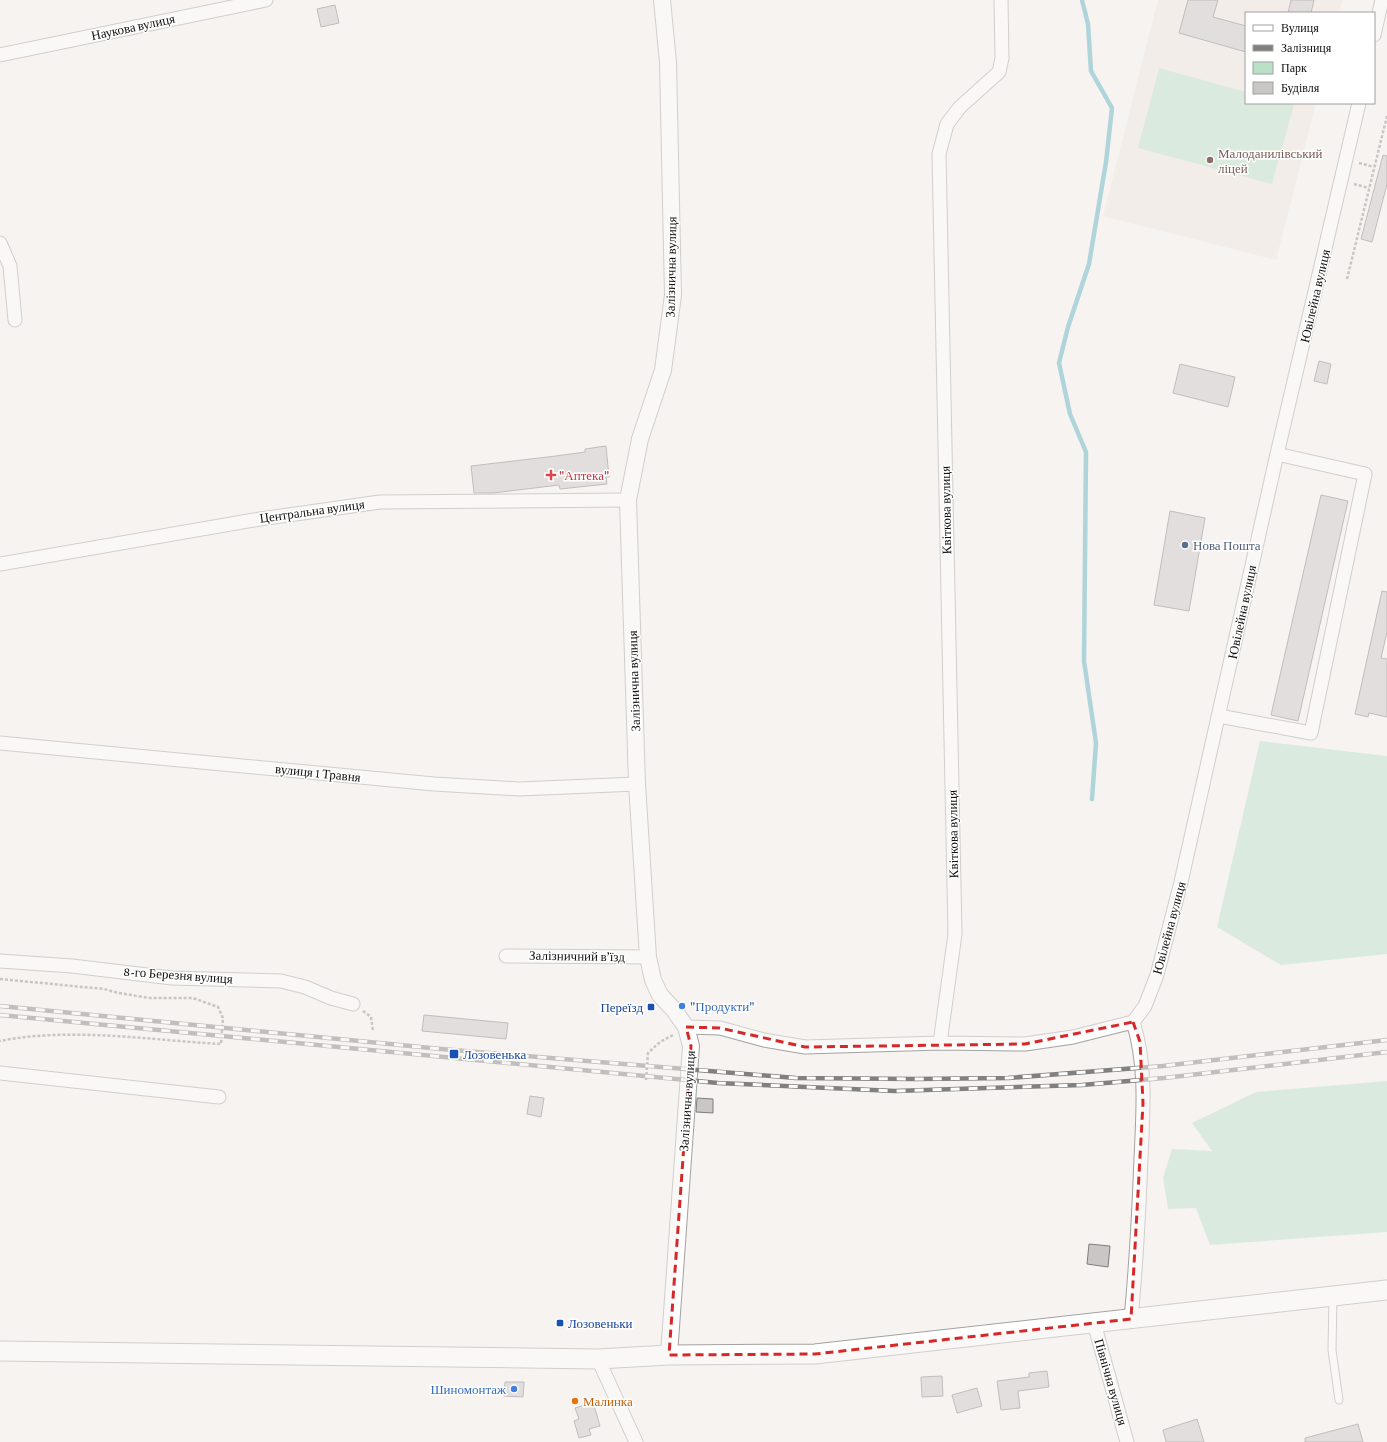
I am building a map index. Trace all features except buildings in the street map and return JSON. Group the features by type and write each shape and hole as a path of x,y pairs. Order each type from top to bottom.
{"main road":[{"path":"0,1351 598,1359 669,1355 815,1354 1387,1290"}],"street":[{"name":"Наукова вулиця","path":"0,55 266,0"},
{"name":"Залізнична вулиця","path":"662,0 668,62 673,295 663,370 640,439 628,500 637,784 648,957 653,980 660,995 674,1010 686,1027 691,1046 669,1355"},
{"name":"Квіткова вулиця","path":"940,1043 955,934 939,154 947,124 960,107 999,72 1002,58 1001,0"},
{"path":"1375,32 1383,6"},
{"name":"Ювілейна вулиця","path":"1133,1022 1145,1006 1157,975 1181,882 1277,454 1359,104"},
{"path":"0,244 10,266 15,320"},
{"path":"1219,716 1311,733 1365,474 1277,454"},
{"name":"Центральна вулиця","path":"0,564 260,519 380,502 628,500"},
{"name":"вулиця 1 Травня","path":"0,743 434,784 519,789 637,784"},
{"name":"Залізничний в’їзд","path":"506,956 648,957"},
{"name":"8-го Березня вулиця","path":"0,962 72,966 172,978 281,981 305,987 331,998 353,1004"},
{"path":"686,1027 720,1028 764,1040 805,1047 940,1043 1025,1044 1073,1037 1133,1022 1140,1042 1143,1103 1136,1254 1131,1319"},
{"path":"0,1073 219,1098"},
{"name":"Північна вулиця","path":"1094,1323 1127,1442"},
{"path":"598,1359 636,1442"}],"lane":[{"path":"1333,1296 1332,1350 1339,1400"}],"path":[{"path":"1347,279 1387,116"},
{"path":"0,979 104,989 150,998 193,998 218,1007 223,1018 221,1044 90,1036 21,1037 0,1041"},
{"path":"353,1004 371,1017 373,1031"},
{"path":"646,1080 648,1053 660,1042 686,1027"}],"highlighted area":[{"path":"1133,1022 1140,1042 1143,1103 1131,1319 815,1354 669,1355 691,1046 686,1027 720,1028 805,1047 1025,1044"}],"shaded area":[{"name":"Малоданилівський ліцей","path":"1158,0 1343,0 1339,12 1245,12 1245,104 1316,104 1276,260 1103,216"}],"green space":[{"path":"1159,68 1245,92 1245,104 1294,105 1272,184 1138,148"},
{"path":"1260,741 1387,756 1387,954 1281,965 1217,927"},
{"path":"1387,1081 1387,1232 1210,1245 1196,1208 1168,1209 1163,1178 1172,1149 1212,1151 1192,1123 1256,1092"}],"waterway":[{"path":"1082,0 1088,24 1091,71 1112,108 1106,162 1089,264 1068,327 1059,363 1070,414 1086,452 1084,661 1096,743 1092,799"}],"railway":[{"path":"0,1006 441,1049 796,1078 1008,1078 1163,1066 1387,1040"},
{"path":"0,1015 718,1083 895,1091 1082,1085 1164,1078 1387,1052"}],"place":[{"name":"Малоданилівський ліцей","path":"1210,160"},
{"name":"\"Аптека\"","path":"551,475"},
{"name":"Нова Пошта","path":"1185,545"},
{"name":"\"Продукти\"","path":"682,1006"},
{"name":"Переїзд","path":"651,1007"},
{"name":"Лозовенька","path":"454,1054"},
{"name":"Лозовеньки","path":"560,1323"},
{"name":"Шиномонтаж","path":"514,1389"},
{"name":"Малинка","path":"575,1401"}]}
